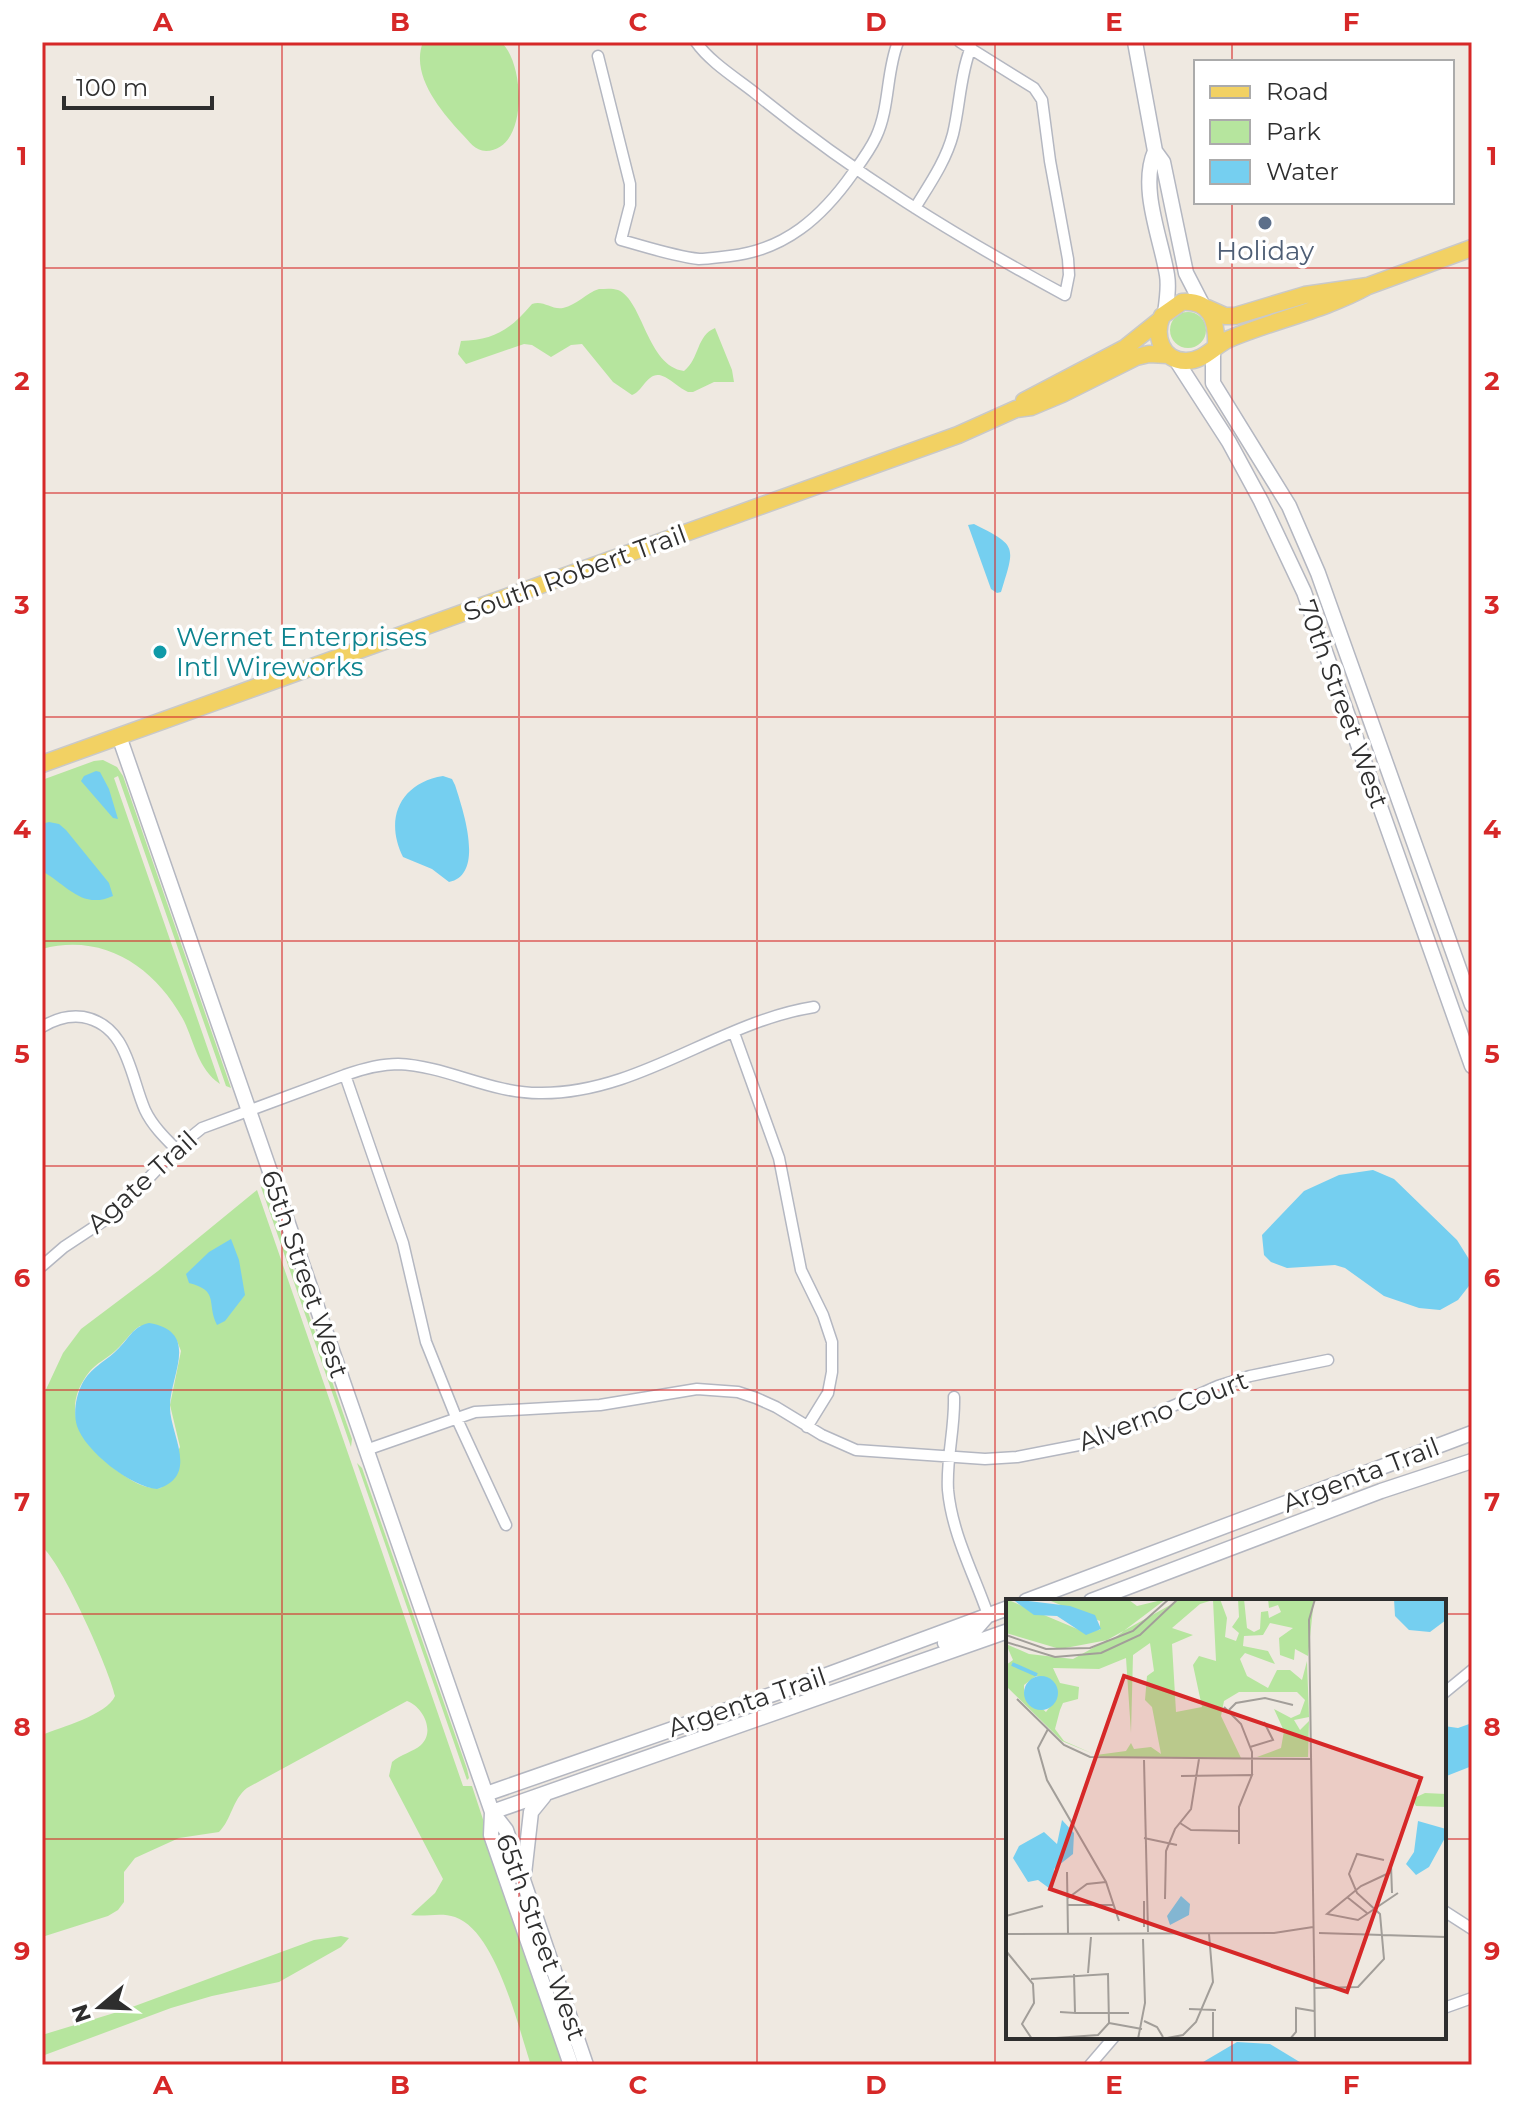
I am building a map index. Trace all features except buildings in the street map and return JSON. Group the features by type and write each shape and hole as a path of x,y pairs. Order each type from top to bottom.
{"main road":[{"path":"1368,286 1305,295 1235,316 1225,316 1205,306 1182,302 1162,316 1159,341 1172,358 1194,360 1280,319 1349,297 1368,286 1472,248"},
{"path":"1205,306 1216,324 1214,348"},
{"name":"South Robert Trail","path":"1016,409 1027,398 1125,348 1162,316"},
{"name":"South Robert Trail","path":"42,764 958,435 1016,409 1031,407 1062,394 1136,357 1149,354 1172,358"}],"street":[{"path":"696,42 815,142 855,170 987,253 1065,295 1068,259 1042,100 1034,88 960,42"},
{"path":"598,56 630,184 630,205 621,240 701,259 742,255 766,248 811,223 834,200 876,137 883,118 898,42"},
{"path":"1135,42 1155,151 1163,162 1186,273 1205,306"},
{"path":"915,208 940,166 952,136 963,68 971,47"},
{"path":"1155,151 1151,162 1152,207 1167,275 1162,316"},
{"name":"70th Street West","path":"1214,348 1213,383 1289,506 1318,573 1471,996"},
{"name":"70th Street West","path":"1172,358 1229,442 1304,592 1472,1066"},
{"name":"65th Street West","path":"119,736 492,1812 506,1830 586,2065"},
{"path":"1448,1000 1471,996"},
{"name":"Agate Trail","path":"42,1266 122,1207 176,1149 202,1128 345,1075 396,1064 430,1069 493,1088 517,1092 560,1092 612,1082 770,1017 814,1007"},
{"path":"42,1027 74,1016 93,1020 108,1028 125,1052 148,1116 176,1149"},
{"path":"734,1033 779,1158 801,1270 823,1315 832,1342 828,1393 807,1427"},
{"path":"345,1075 403,1243 426,1342 456,1417 506,1525"},
{"name":"Alverno Court","path":"366,1450 456,1417 505,1409 600,1405 697,1389 738,1392 776,1407 807,1427 856,1450 1002,1458 1063,1450 1103,1439 1218,1386 1328,1360"},
{"path":"854,1685 879,1668 973,1632 988,1615 952,1514 948,1488 954,1397"},
{"name":"Argenta Trail","path":"1031,1599 1472,1433"},
{"name":"Argenta Trail","path":"1096,1599 1381,1491 1472,1461"},
{"name":"Argenta Trail","path":"486,1794 805,1683 1006,1609"},
{"name":"Argenta Trail","path":"492,1812 1006,1632"},
{"path":"1446,1691 1472,1670"},
{"path":"524,1882 531,1812 538,1800 552,1793"},
{"name":"65th Street West","path":"492,1812 491,1835 571,2065"},
{"path":"1446,1912 1472,1929"},
{"path":"1446,2007 1472,1998"},
{"path":"1090,2065 1112,2039"}],"green space":[{"path":"423,42 501,42 515,68 519,104 510,136 500,147 482,151 475,147 437,103 424,80 421,67"},
{"path":"599,289 616,289 626,296 662,358 684,371 704,336 715,328 734,382 714,382 688,392 665,377 654,375 632,395 613,382 582,344 571,345 551,357 532,345 524,344 466,364 458,354 461,341 501,332 532,304 563,308"},
{"path":"1188,312 1201,317 1206,330 1201,343 1188,348 1175,343 1170,330 1175,317"},
{"path":"103,760 117,767 123,776 231,1088 226,1086 118,776 114,778 220,1084 202,1064 184,1021 172,1002 143,970 107,950 65,945 42,949 42,780"},
{"path":"264,1185 352,1439 351,1447 261,1187"},
{"path":"257,1190 463,1786 472,1786 564,2065 531,2065 504,1982 494,1960 470,1926 450,1916 411,1915 435,1893 443,1879 389,1776 392,1762 421,1745 427,1733 422,1713 407,1701 247,1788 219,1832 179,1838 135,1858 124,1872 124,1902 118,1910 42,1937 42,1735 93,1715 115,1696 84,1617 61,1573 42,1547 42,1398 63,1353 81,1329","holes":["140,1326 167,1330 181,1351 170,1405 180,1447 161,1488 154,1488 128,1478 90,1446 77,1423 76,1398 90,1371"]},
{"path":"357,1463 362,1468 467,1769 467,1780"},
{"path":"341,1936 349,1938 341,1947 279,1982 171,2008 42,2056 42,2035 124,2010 314,1940"}],"water":[{"path":"974,524 999,537 1009,549 1009,565 1001,592 991,589 968,525"},
{"path":"100,772 109,789 118,819 113,818 81,781 84,776"},
{"path":"443,776 452,779 455,785 466,824 469,854 467,867 460,877 449,882 432,869 403,857 395,829 396,817 406,795 416,786"},
{"path":"42,824 59,824 66,830 109,883 113,896 102,900 84,898 42,871"},
{"path":"1373,1170 1394,1179 1457,1240 1472,1264 1472,1282 1458,1300 1440,1310 1419,1308 1384,1296 1345,1268 1335,1265 1287,1268 1271,1262 1264,1255 1262,1235 1304,1191 1339,1175"},
{"path":"231,1239 239,1260 245,1295 225,1321 217,1325 209,1294 189,1283 186,1274 209,1252"},
{"path":"149,1323 165,1328 174,1335 179,1356 170,1406 180,1464 170,1483 157,1489 135,1482 110,1466 82,1436 75,1416 78,1394 86,1378 135,1330"},
{"path":"1472,1723 1472,1766 1446,1776 1446,1726 1458,1728"},
{"path":"1237,2042 1270,2044 1303,2064 1198,2065"}],"place":[{"name":"Holiday","path":"1265,223"},
{"name":"Wernet Enterprises Intl Wireworks","path":"160,652"}]}
